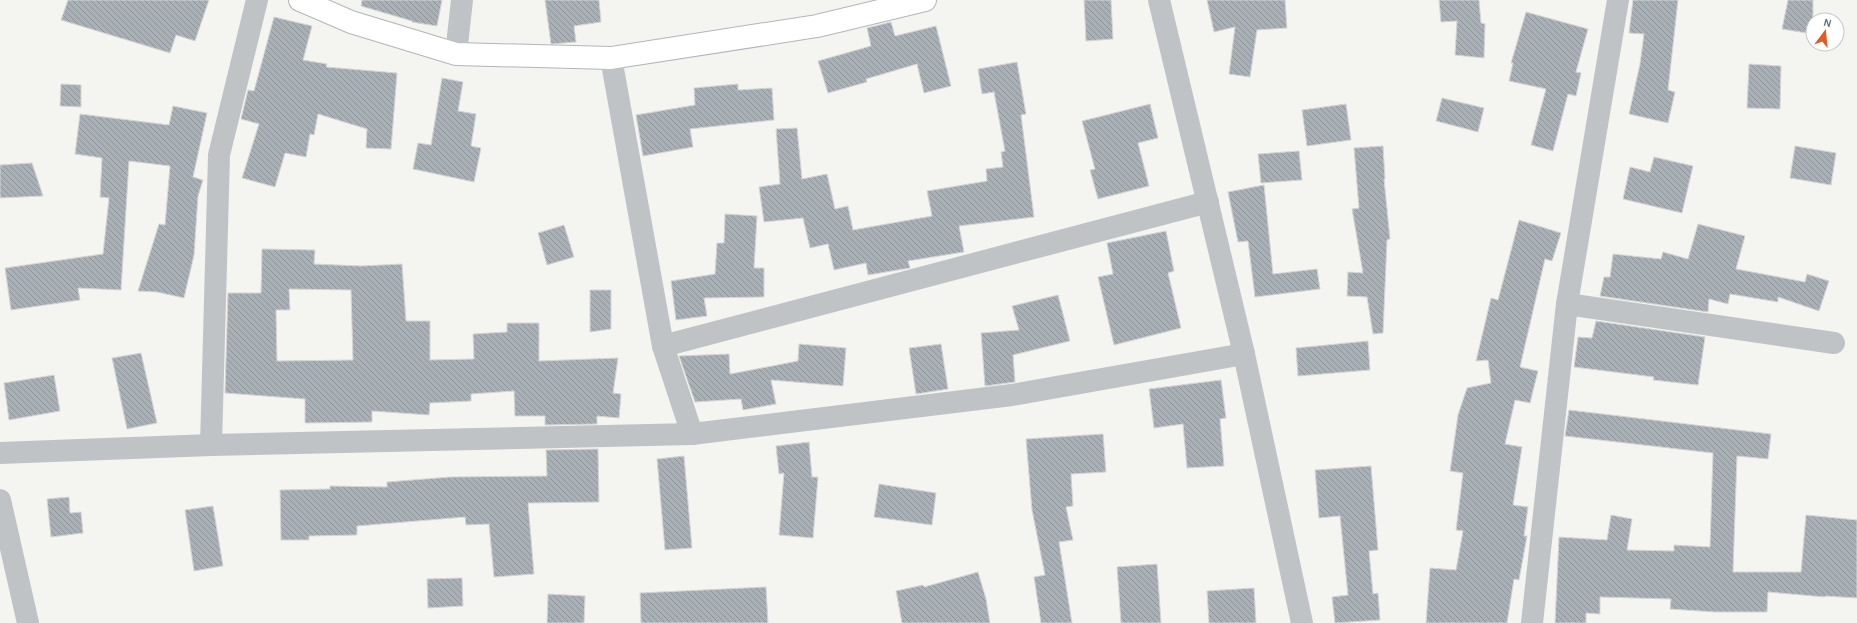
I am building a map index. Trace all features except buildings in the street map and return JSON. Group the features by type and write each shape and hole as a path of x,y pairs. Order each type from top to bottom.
{"street":[{"path":"210,445 219,155 257,0"},
{"path":"300,0 350,22 456,54 611,58 817,26 925,0"},
{"path":"456,54 462,0"},
{"path":"1159,0 1244,354 1302,623"},
{"path":"1532,623 1567,304 1618,0"},
{"path":"611,58 663,346 692,434"},
{"path":"663,346 1208,202"},
{"path":"1567,304 1834,343"},
{"path":"0,453 210,445 692,434 1012,395 1244,354"},
{"path":"0,500 28,623"}]}
